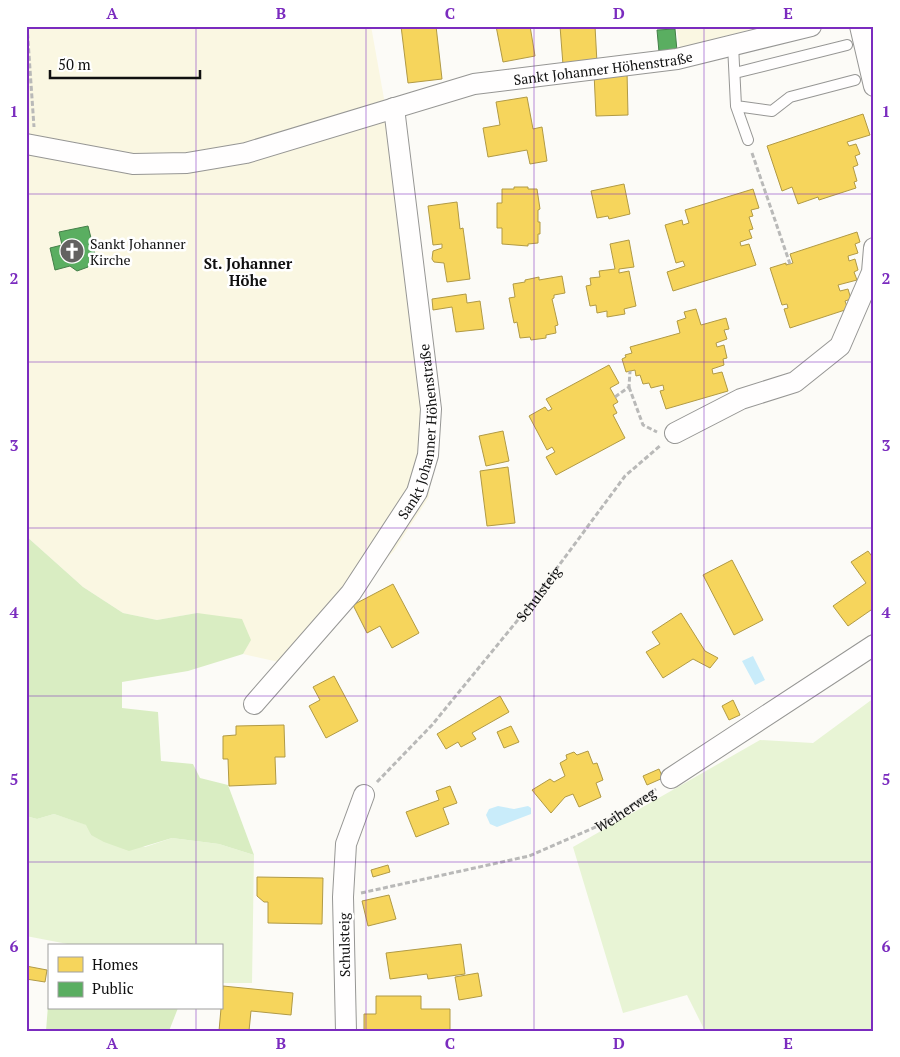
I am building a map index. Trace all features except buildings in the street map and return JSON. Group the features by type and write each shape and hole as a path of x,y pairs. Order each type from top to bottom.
{"street":[{"name":"Sankt Johanner Höhenstraße","path":"31,146 133,164 187,163 246,152 474,84 677,59 811,26"},
{"path":"860,26 874,86"},
{"name":"Sankt Johanner Höhenstraße","path":"254,704 351,593 417,492 428,455 431,409 394,108"},
{"path":"675,433 741,400 795,382 840,346 872,272 874,248"},
{"path":"671,778 874,645"},
{"name":"Schulsteig","path":"346,1031 343,897 346,844 364,795"}],"lane":[{"path":"733,45 736,106 748,140"},
{"path":"735,73 846,46"},
{"path":"736,106 772,111 790,97 855,80"}],"path":[{"path":"27,26 31,146"},
{"path":"748,140 790,264"},
{"path":"630,371 629,387 643,425 658,432 675,433"},
{"path":"615,397 629,387"},
{"name":"Schulsteig","path":"364,795 432,725 526,610 625,476 675,433"},
{"name":"Weiherweg","path":"343,897 529,856 604,823 671,778"}],"shaded area":[{"path":"26,26 371,26 438,400 429,497 394,551 283,663 243,654 250,640 197,613 157,620 123,613 83,587 26,536"},
{"path":"676,26 764,26 680,48"}],"green space":[{"path":"26,536 83,587 123,613 157,620 197,613 242,619 251,640 243,654 188,671 122,682 122,708 158,712 161,761 193,764 200,778 228,785 254,855 219,844 172,838 129,851 91,835 86,825 54,814 37,819 26,816"},
{"path":"874,698 874,1031 705,1031 687,995 623,1013 573,847 760,740 813,743"},
{"path":"54,814 87,825 91,835 145,847 172,838 219,844 254,855 252,983 222,983 222,944 68,944 26,936 26,816 37,819"},
{"path":"48,1006 48,1010 177,1010 169,1031 46,1031"}],"water":[{"path":"753,656 765,680 755,685 742,661"},
{"path":"498,806 514,809 528,806 531,808 531,814 497,827 490,824 486,815 489,809"}],"place":[{"name":"Sankt Johanner Kirche","path":"72,251"}],"district":[{"name":"St. Johanner Höhe","path":"248,272"}]}
